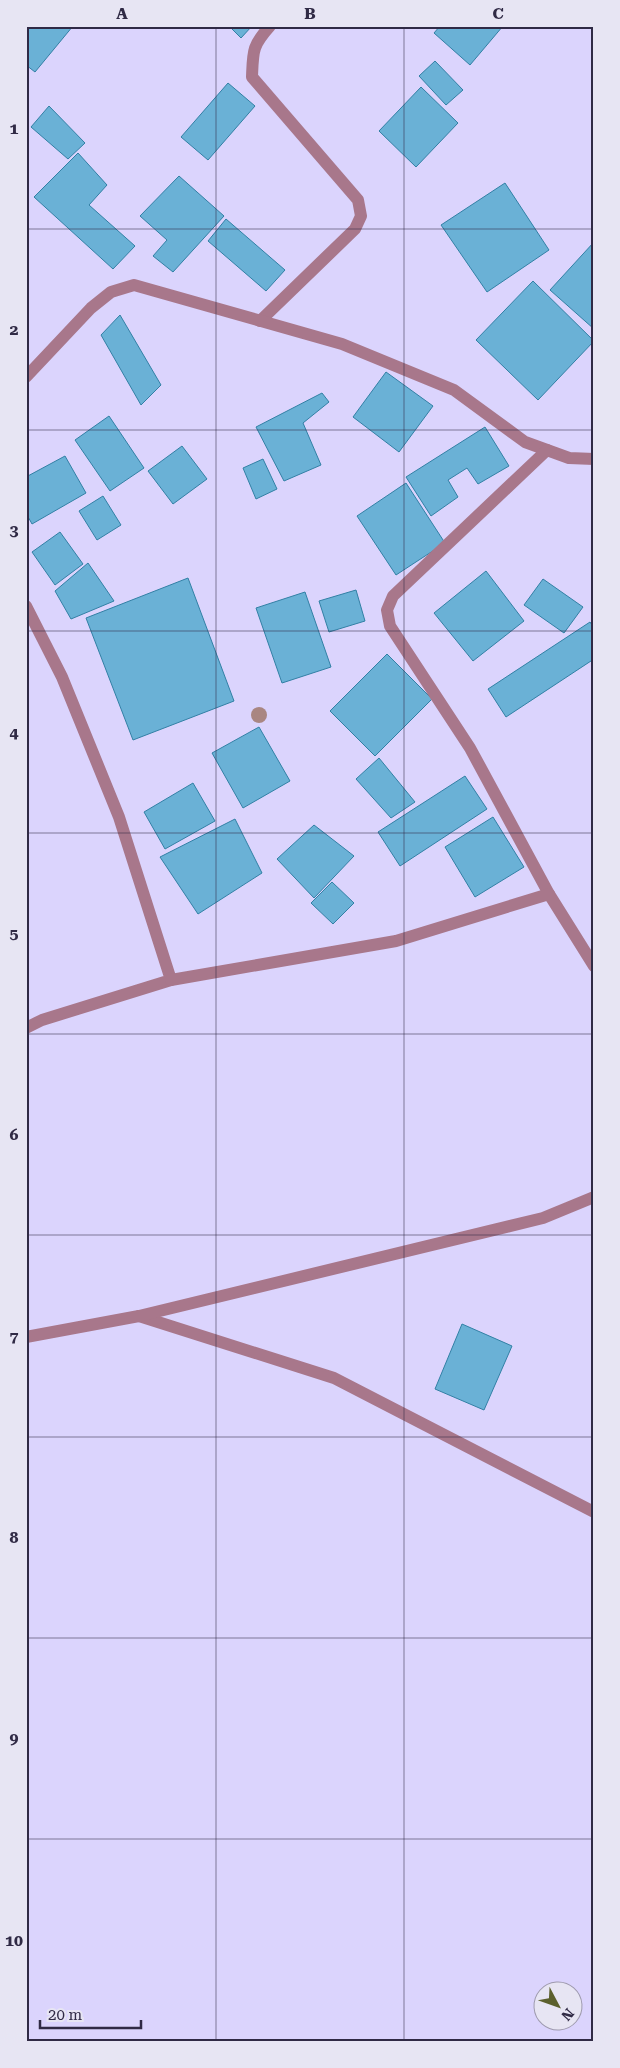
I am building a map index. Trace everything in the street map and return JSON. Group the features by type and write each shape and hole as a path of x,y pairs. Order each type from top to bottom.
{"street":[{"path":"260,321 355,229 361,216 358,200 252,77 253,50 261,36 270,26"},
{"path":"26,377 91,308 111,292 134,285 342,344 454,390 524,442 568,458 594,459"},
{"path":"546,450 393,596 387,610 390,626 470,748 549,894 594,966"},
{"path":"26,606 62,677 119,816 172,980"},
{"path":"26,1028 42,1020 172,980 396,941 549,894"},
{"path":"26,1337 139,1316 543,1218 594,1198"},
{"path":"139,1316 334,1378 594,1512"}],"building":[{"path":"26,26 73,26 35,72 26,65"},
{"path":"229,26 252,26 241,38"},
{"path":"440,26 503,26 470,65 434,33"},
{"path":"435,61 463,90 446,105 419,76"},
{"path":"228,83 255,106 208,160 181,137"},
{"path":"421,87 458,123 416,167 379,131"},
{"path":"49,106 85,143 68,159 31,127"},
{"path":"78,153 107,185 89,205 135,246 113,269 34,197"},
{"path":"179,176 224,216 173,272 153,256 167,240 140,216"},
{"path":"505,183 549,250 487,292 441,225"},
{"path":"226,219 285,270 266,291 208,241"},
{"path":"594,242 594,329 550,290"},
{"path":"533,281 594,341 538,400 476,340"},
{"path":"120,315 161,385 141,405 101,335"},
{"path":"386,372 433,406 399,452 353,417"},
{"path":"322,393 329,402 303,423 321,465 284,481 256,427"},
{"path":"109,416 144,468 110,491 75,440"},
{"path":"485,427 509,466 478,484 467,468 448,480 458,497 431,516 406,477"},
{"path":"182,446 207,479 173,504 148,471"},
{"path":"65,456 86,493 32,524 26,513 26,477"},
{"path":"263,459 277,489 256,499 243,468"},
{"path":"406,483 445,543 396,575 357,516"},
{"path":"103,496 121,525 97,540 79,511"},
{"path":"60,532 83,564 55,585 32,552"},
{"path":"88,563 114,601 71,619 55,591"},
{"path":"486,571 524,621 473,661 434,613"},
{"path":"188,578 234,701 133,740 86,618"},
{"path":"543,579 583,607 564,633 524,605"},
{"path":"356,590 365,621 329,632 319,601"},
{"path":"305,592 331,667 282,683 256,608"},
{"path":"590,622 594,628 594,659 506,717 488,689"},
{"path":"387,654 432,699 375,756 330,711"},
{"path":"259,727 290,781 243,808 212,753"},
{"path":"379,758 415,802 391,818 356,779"},
{"path":"465,776 487,809 400,866 378,832"},
{"path":"193,783 215,821 165,849 144,812"},
{"path":"493,817 524,867 475,897 445,847"},
{"path":"235,819 262,873 198,914 160,857"},
{"path":"314,825 354,856 314,898 277,859"},
{"path":"332,882 354,903 333,924 311,903"},
{"path":"462,1324 512,1346 484,1410 435,1389"}]}
